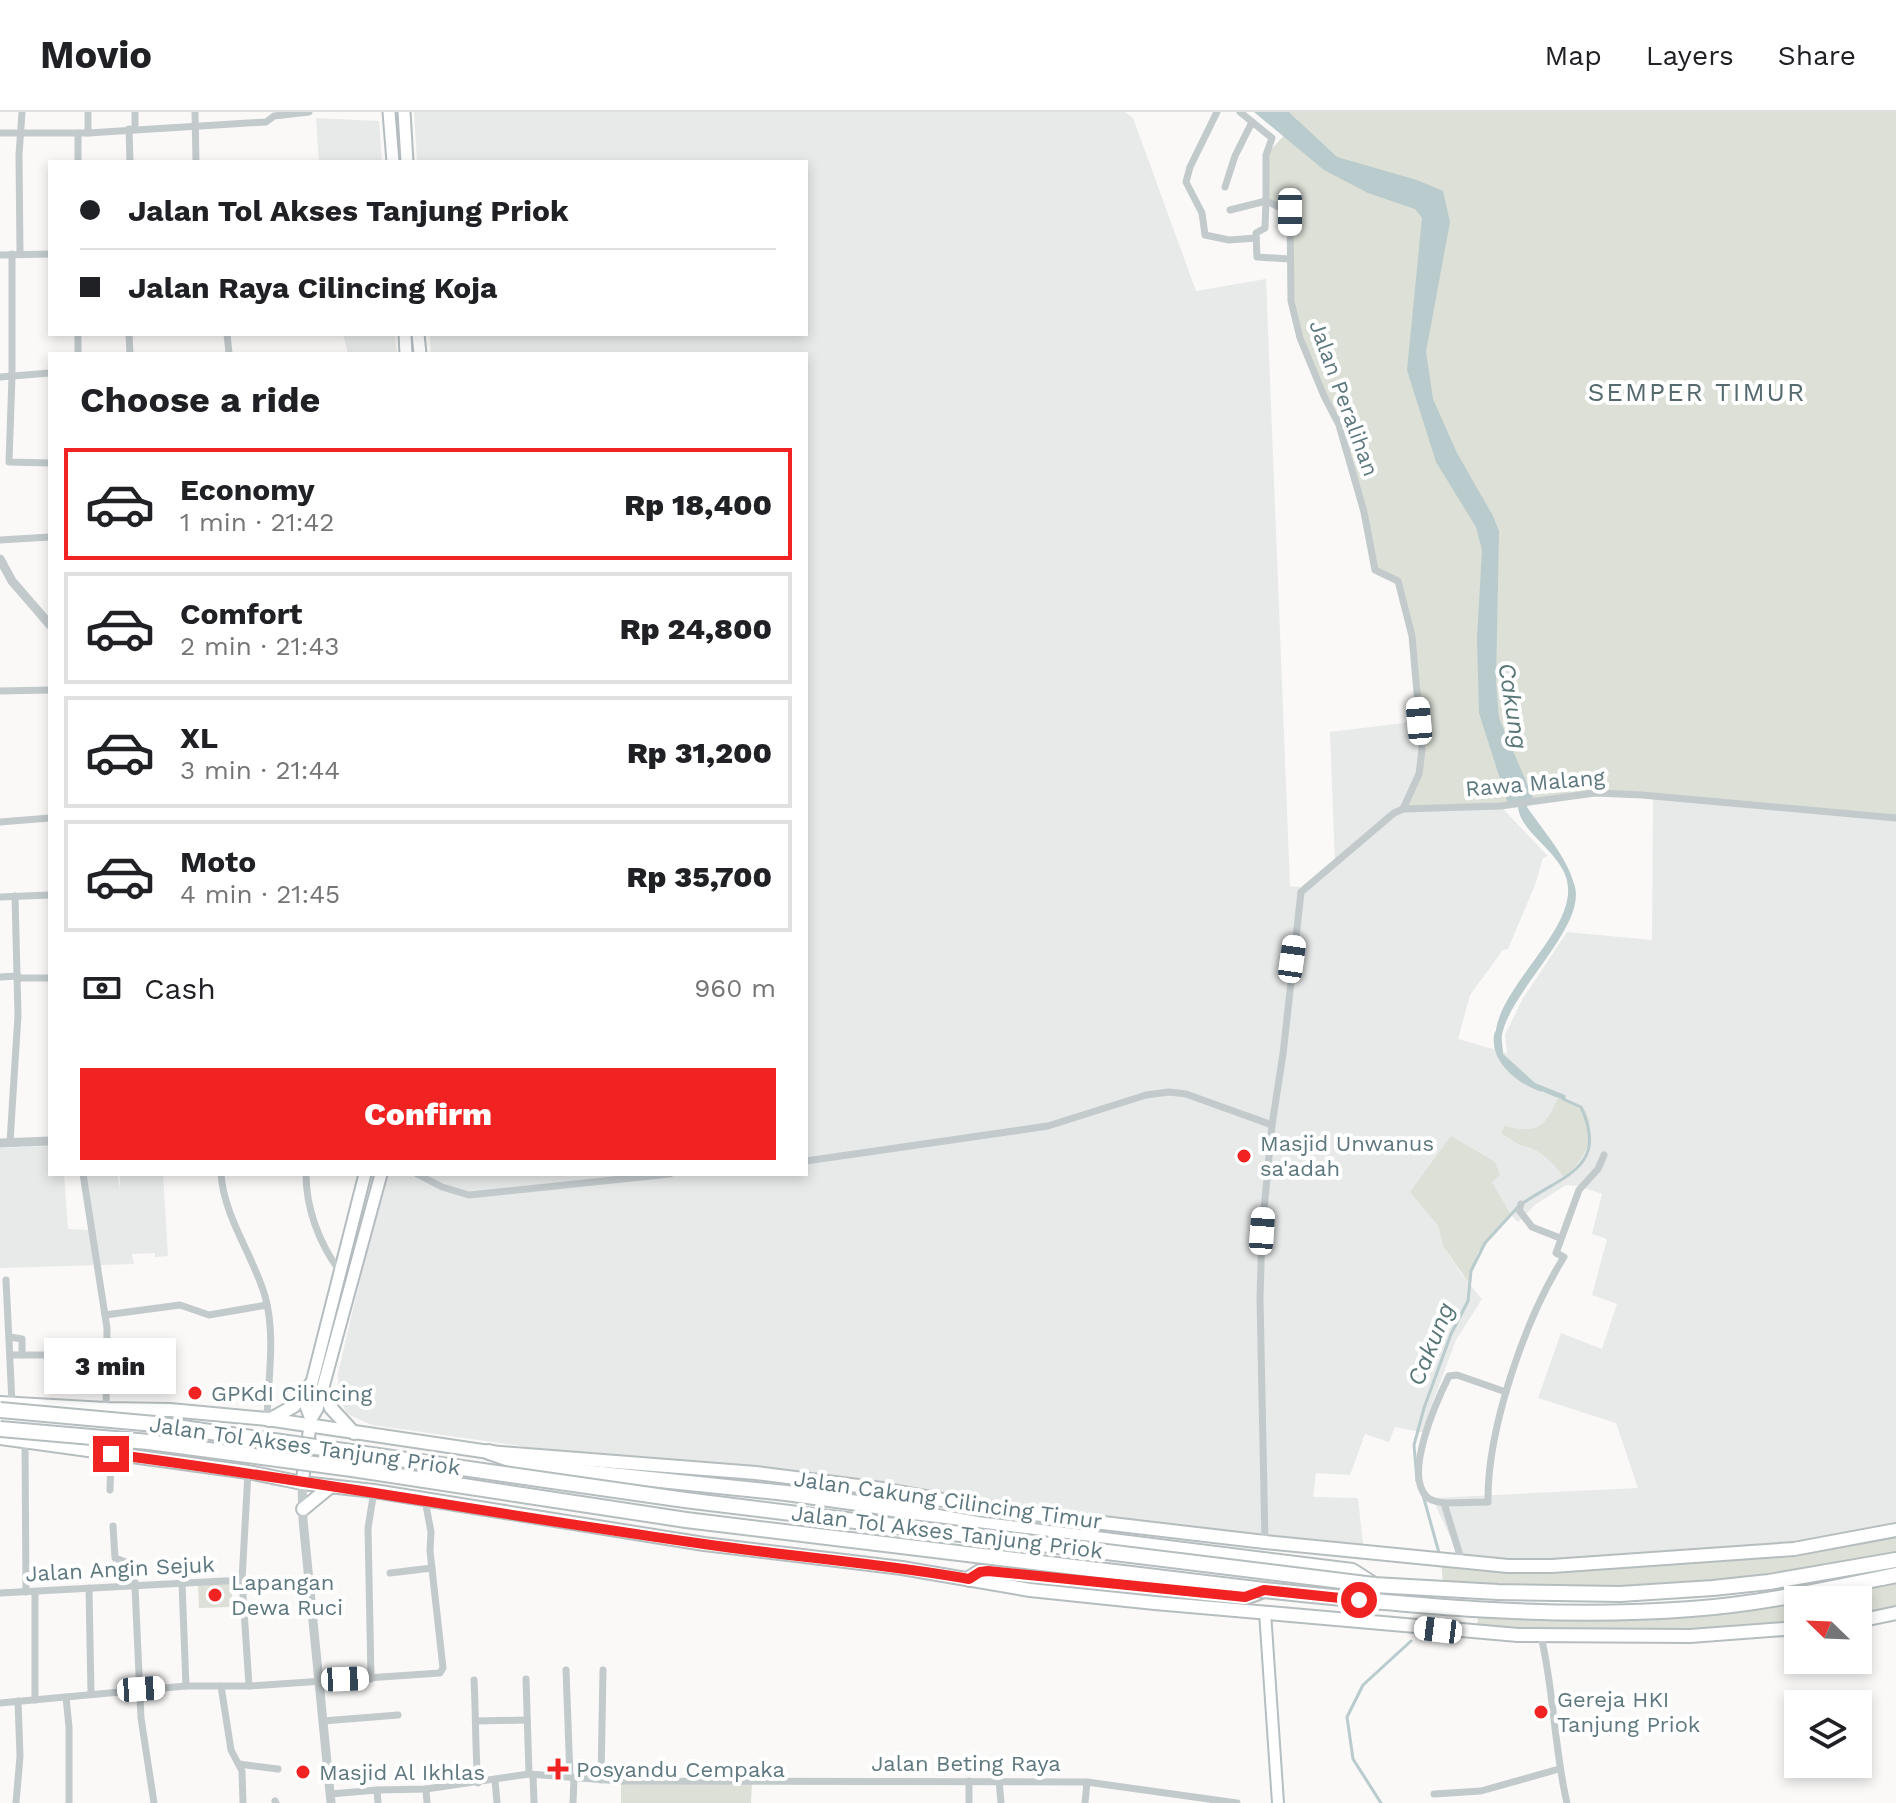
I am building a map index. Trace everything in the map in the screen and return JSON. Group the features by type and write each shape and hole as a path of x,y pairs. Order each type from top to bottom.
{"highway":[{"path":"268,1420 294,1406 317,1386 331,1408 358,1434 352,1445 347,1477 352,1489"},
{"name":"Jalan Cakung Cilincing Timur","path":"4,1405 170,1410 310,1422 358,1434 489,1452 756,1473 882,1489 981,1507 1460,1562 1552,1566 1755,1553 1896,1530"},
{"name":"Jalan Tol Akses Tanjung Priok","path":"4,1405 685,1500 1374,1585 1498,1592 1620,1594 1769,1582 1896,1560"},
{"name":"Jalan Tol Akses Tanjung Priok","path":"0,1429 164,1444 368,1471 686,1520 1264,1590 1440,1608 1609,1612 1690,1609 1762,1601 1896,1575"},
{"path":"0,1438 248,1472 302,1483 374,1491 704,1544 902,1568 1030,1590 1438,1630 1541,1636 1690,1636 1784,1629"},
{"path":"489,1452 512,1460 602,1474 802,1495 977,1524 1352,1571 1374,1585"},
{"path":"303,1469 325,1485"},
{"path":"303,1509 325,1485"},
{"path":"969,1579 980,1572 1007,1573 1245,1597 1264,1590"},
{"path":"1872,1618 1896,1613"}],"main road":[{"path":"389,112 393,160"},
{"path":"404,112 407,160"},
{"path":"302,1483 310,1422 317,1409 317,1386 339,1270 364,1176"},
{"path":"317,1386 380,1176"},
{"path":"1265,1612 1278,1803"}],"street":[{"path":"22,112 9,462 48,463"},
{"path":"88,112 88,133"},
{"path":"130,160 135,112"},
{"path":"195,112 196,160"},
{"path":"0,133 88,133 266,122 274,116 309,112"},
{"path":"1217,112 1190,167 1188,189 1197,200 1205,235 1229,240 1256,238"},
{"path":"1240,112 1272,138 1266,155 1265,228 1256,233 1257,258 1290,259"},
{"path":"1225,187 1235,156 1252,122"},
{"path":"78,133 78,160"},
{"path":"1230,210 1266,201"},
{"name":"Jalan Peralihan","path":"1266,201 1290,212 1291,301 1300,338 1339,425 1364,512 1375,570 1398,581 1406,606 1412,636 1422,750 1419,774 1403,809"},
{"path":"0,255 48,254"},
{"path":"0,377 48,373"},
{"path":"0,540 48,537"},
{"path":"0,559 12,581 48,623"},
{"path":"0,691 48,690"},
{"name":"Rawa Malang","path":"1403,809 1506,805 1582,793 1642,795 1896,818"},
{"path":"1265,1542 1260,1298 1262,1231 1301,892 1394,813 1403,809"},
{"path":"0,822 48,818"},
{"path":"0,897 48,895"},
{"path":"15,896 17,1060 5,1143 48,1141"},
{"path":"0,977 48,978"},
{"path":"808,1161 1048,1126 1146,1095 1169,1092 1186,1094 1272,1125"},
{"path":"1506,1392 1457,1375 1449,1376 1421,1453 1419,1476 1422,1490 1428,1498 1444,1503 1488,1502 1487,1481 1493,1438 1506,1392 1546,1291 1564,1257 1556,1253 1579,1190 1598,1169 1604,1155"},
{"path":"83,1176 105,1315 106,1409"},
{"path":"221,1176 226,1201 270,1318 268,1420"},
{"path":"306,1176 306,1195 311,1212 326,1252 339,1270"},
{"path":"421,1176 442,1187 469,1195 651,1176"},
{"path":"1521,1204 1519,1210 1532,1227 1560,1238"},
{"path":"4,1405 11,1355 6,1280"},
{"path":"105,1315 180,1305 209,1315 267,1305"},
{"path":"10,1337 22,1339 22,1355"},
{"path":"11,1355 107,1355"},
{"path":"25,1442 35,1700"},
{"path":"110,1490 111,1454"},
{"name":"Jalan Angin Sejuk","path":"248,1472 242,1580 249,1686"},
{"path":"302,1483 330,1798"},
{"path":"371,1679 368,1528 374,1491"},
{"path":"0,1703 141,1689 371,1679 443,1671 431,1532 425,1500"},
{"path":"1444,1503 1460,1562"},
{"path":"113,1526 115,1558 134,1565 141,1718 154,1803"},
{"path":"390,1573 432,1568"},
{"name":"Jalan Angin Sejuk","path":"0,1593 242,1580"},
{"path":"182,1583 186,1686"},
{"path":"89,1588 91,1693"},
{"path":"1541,1636 1559,1769 1567,1803"},
{"path":"566,1670 573,1803"},
{"path":"601,1780 603,1670"},
{"path":"526,1679 534,1803"},
{"path":"474,1680 478,1783"},
{"path":"221,1686 231,1750 242,1771 243,1803"},
{"path":"66,1697 69,1803"},
{"path":"16,1803 20,1756 18,1701"},
{"path":"323,1721 398,1715"},
{"path":"477,1721 527,1720"},
{"path":"239,1764 278,1769"},
{"path":"1434,1794 1481,1791 1559,1769"},
{"name":"Jalan Beting Raya","path":"330,1798 377,1790 478,1783 531,1774 601,1780 1087,1782 1237,1803"},
{"path":"495,1780 497,1803"},
{"path":"999,1780 1001,1803"},
{"path":"969,1781 969,1803"},
{"path":"1085,1803 1087,1782"},
{"path":"426,1789 427,1803"},
{"path":"377,1790 378,1803"}],"shaded area":[{"path":"414,112 1125,112 1133,118 1196,291 1266,279 1290,886 1305,888 1335,865 1330,732 1419,721 1548,856 1543,858 1508,949 1503,950 1470,995 1458,1039 1507,1053 1505,1035 1522,1000 1567,932 1652,940 1653,796 1896,818 1896,1529 1794,1549 1552,1566 1462,1562 1432,1498 1638,1488 1616,1423 1538,1398 1561,1333 1602,1349 1617,1304 1592,1295 1607,1239 1592,1234 1602,1194 1566,1185 1536,1204 1518,1222 1492,1182 1410,1192 1438,1226 1443,1246 1482,1299 1456,1340 1429,1412 1426,1433 1395,1427 1389,1442 1365,1434 1350,1475 1316,1473 1313,1497 1358,1498 1364,1553 1154,1535 372,1425 347,1414 339,1397 338,1373 385,1176 808,1176 808,352 431,352 430,336 808,336 808,160 417,160"},
{"path":"1254,112 1289,112 1337,157 1417,180 1443,191 1450,222 1426,352 1433,399 1457,453 1499,531 1496,682 1499,718 1534,800 1528,801 1527,807 1561,855 1575,887 1575,903 1569,921 1508,1018 1502,1035 1503,1054 1535,1083 1565,1095 1566,1100 1534,1087 1516,1075 1499,1054 1496,1031 1503,1008 1552,934 1564,910 1568,887 1559,864 1525,824 1518,804 1508,804 1479,713 1477,639 1482,550 1476,527 1436,462 1407,370 1422,218 1415,209 1368,193 1324,170"},
{"path":"1289,112 1896,112 1896,818 1582,793 1501,806 1403,809 1413,786 1419,759 1420,729 1415,665 1404,605 1398,581 1375,570 1339,425 1300,338 1291,301 1290,212 1266,201 1266,155 1298,120"},
{"path":"316,118 379,121 382,160 319,160"},
{"path":"344,336 395,336 397,352 348,352"},
{"path":"1558,1098 1585,1110 1590,1129 1583,1155 1564,1177 1539,1152 1501,1133 1505,1126 1532,1129 1539,1126 1549,1116"},
{"path":"1451,1136 1495,1162 1500,1175 1492,1182 1511,1215 1478,1252 1468,1282 1443,1246 1438,1226 1410,1192"},
{"path":"48,1146 48,1176 64,1176 68,1229 89,1230 81,1176 117,1176 120,1188 120,1176 163,1176 168,1256 132,1254 134,1264 0,1268 0,1148"},
{"path":"1896,1530 1896,1560 1620,1594 1443,1584 1441,1561 1508,1566 1773,1551"},
{"path":"1896,1575 1896,1613 1872,1618 1872,1586 1829,1586"},
{"name":"Lapangan Dewa Ruci","path":"232,1582 232,1607 199,1608 198,1583"},
{"path":"1784,1593 1784,1629 1690,1636 1476,1633 1479,1610 1690,1609"},
{"path":"621,1782 752,1782 751,1803 621,1803"}],"waterway":[{"name":"Cakung","path":"1496,1033 1497,1052 1508,1069 1523,1082 1541,1090"},
{"name":"Cakung","path":"1523,1203 1567,1176 1586,1156 1590,1143 1581,1107 1563,1099"},
{"name":"Cakung","path":"1417,1481 1414,1445 1451,1334 1468,1301 1471,1271 1485,1243 1517,1208"},
{"name":"Cakung","path":"1423,1495 1439,1553"},
{"name":"Cakung","path":"1381,1803 1353,1759 1347,1717 1363,1685 1411,1641"}],"place":[{"name":"Masjid Unwanus sa'adah","path":"1244,1156"},
{"name":"GPKdI Cilincing","path":"195,1393"},
{"name":"Lapangan Dewa Ruci","path":"215,1595"},
{"name":"Gereja HKI Tanjung Priok","path":"1541,1712"},
{"name":"Posyandu Cempaka","path":"558,1769"},
{"name":"Masjid Al Ikhlas","path":"303,1772"}],"district":[{"name":"SEMPER TIMUR","path":"1697,392"}],"route":[{"path":"111,1454 374,1491 704,1544 969,1579 988,1571 1245,1597 1264,1590 1359,1600"}]}
